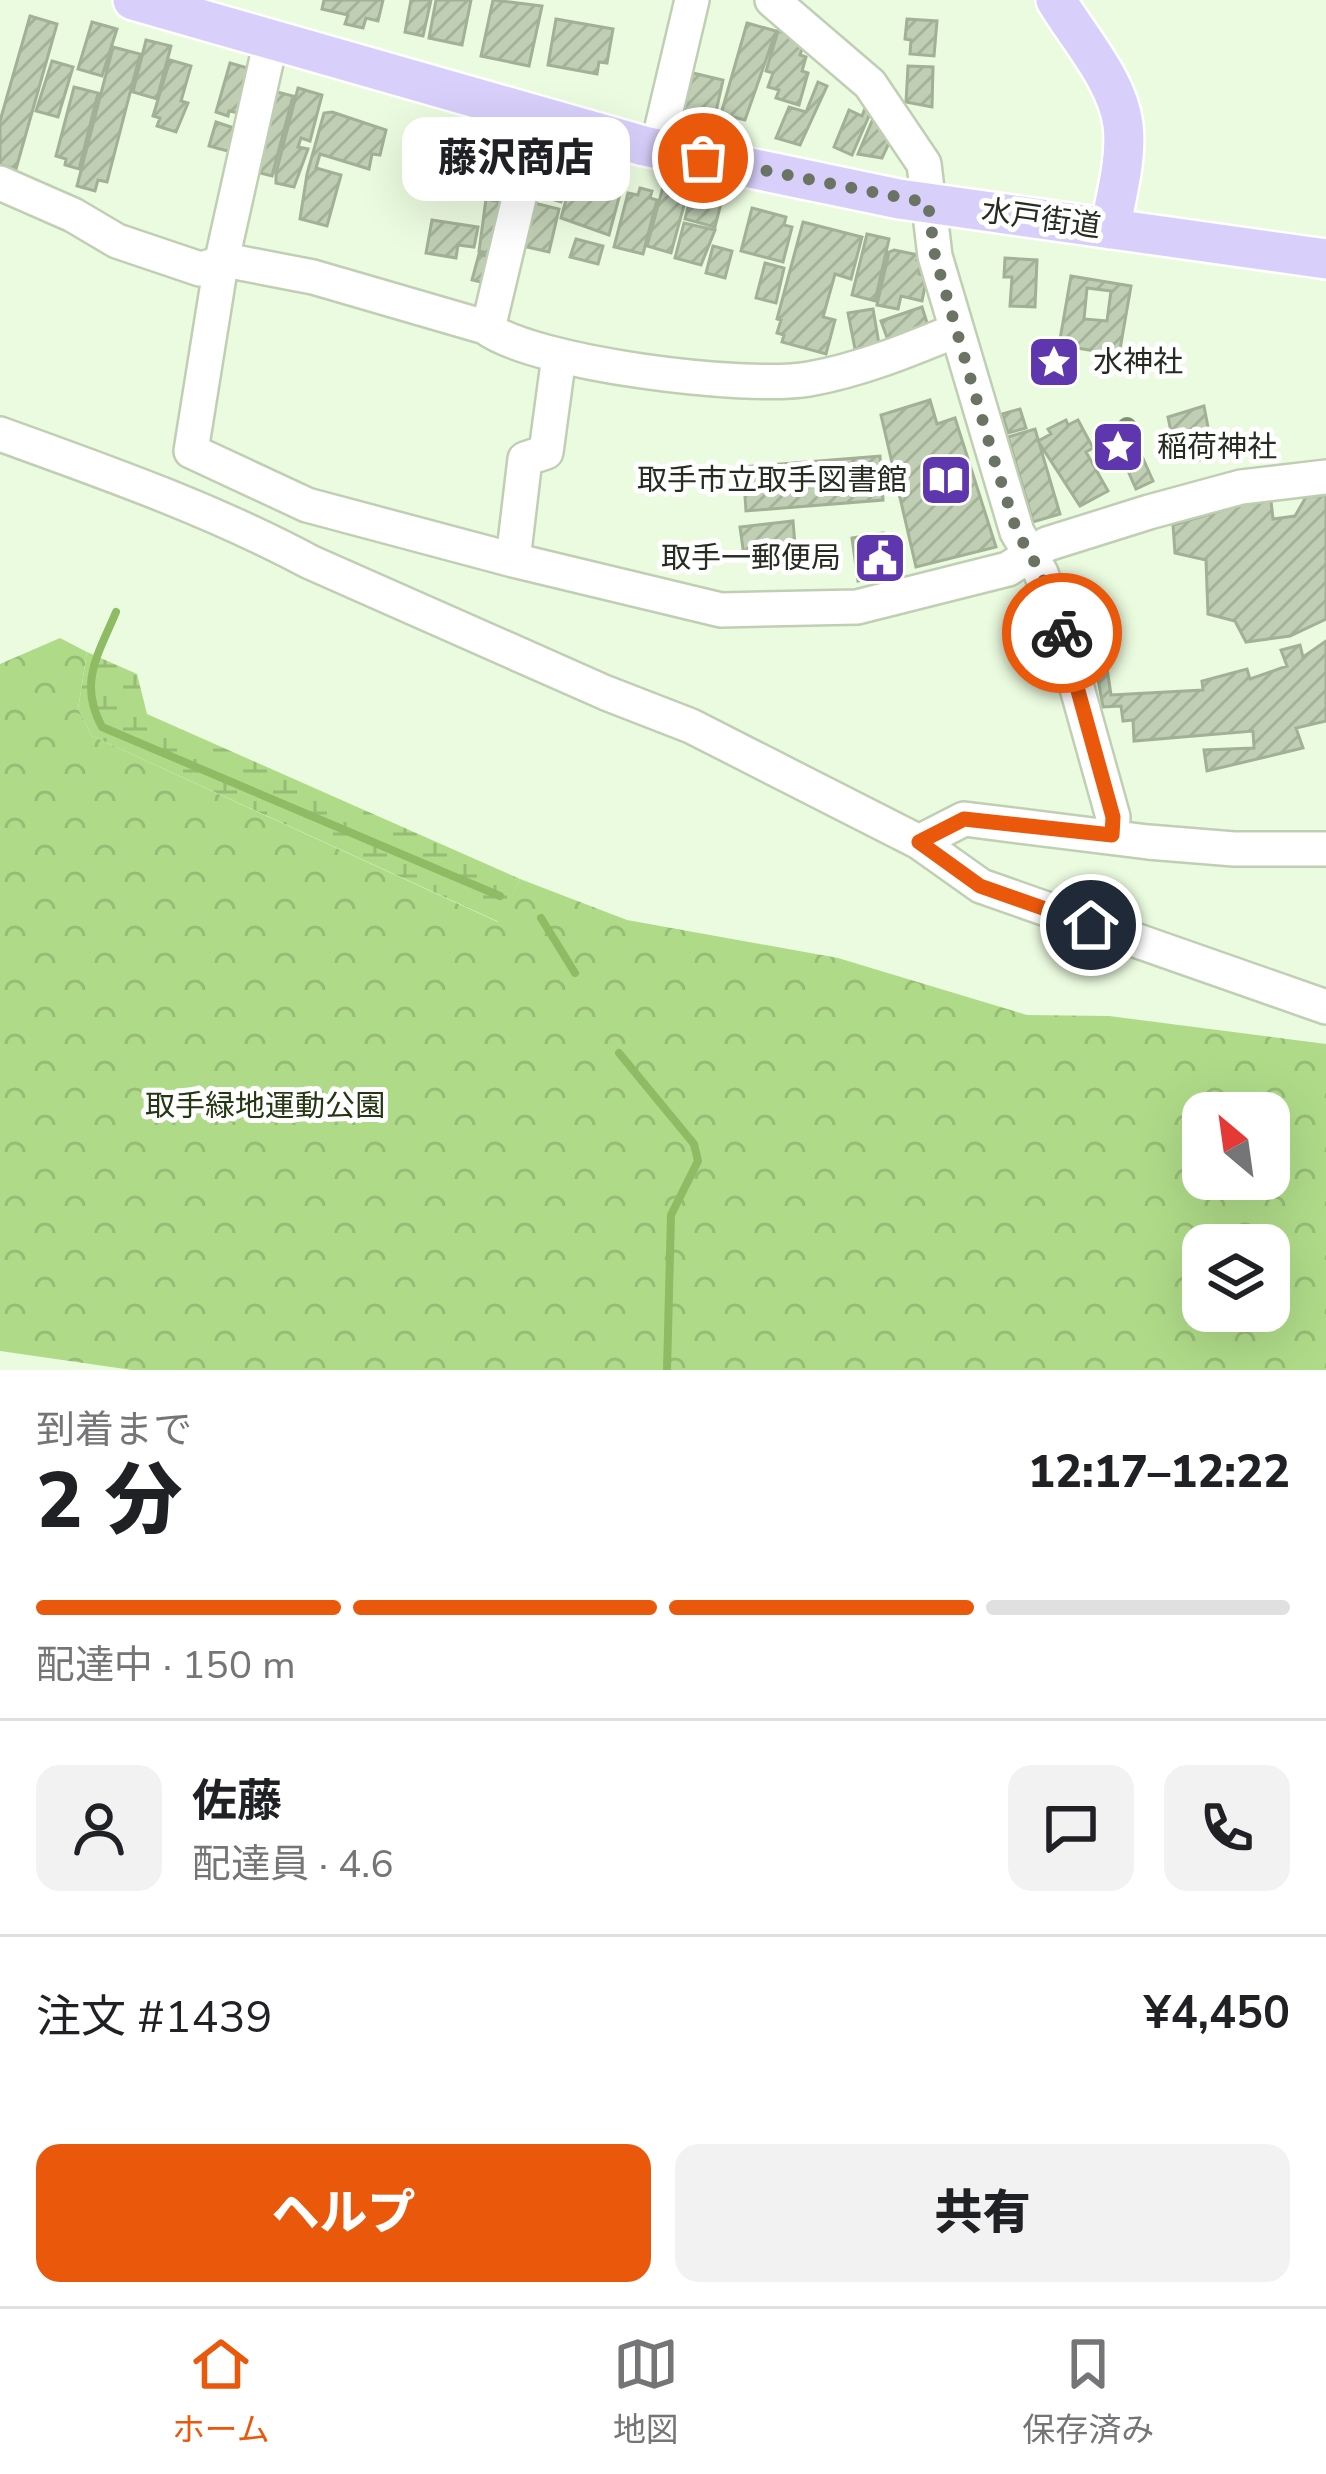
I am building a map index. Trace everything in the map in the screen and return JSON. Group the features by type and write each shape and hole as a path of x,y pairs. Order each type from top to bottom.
{"main road":[{"name":"水戸街道","path":"133,0 657,148 928,203 1326,260"},
{"path":"1056,0 1110,89 1123,123 1122,161 1110,229"}],"street":[{"path":"657,148 692,0"},
{"path":"772,0 870,84 924,164 935,256 1017,532 1041,573 1061,631 1113,817 1112,835"},
{"path":"271,40 221,264 191,452 308,505 721,610 857,608 1008,568 1047,544 1218,493 1326,477"},
{"path":"485,327 538,118"},
{"path":"0,183 73,215 117,241 200,269 230,261 313,277 485,327 559,356 629,370 806,380 902,353 957,330"},
{"path":"513,560 525,459 546,452 559,356"},
{"path":"0,434 264,537 585,684 691,726 919,842 980,886 1326,1007"},
{"path":"264,537 308,505"},
{"path":"919,842 964,819 1148,842 1234,849 1326,849"}],"green space":[{"name":"取手緑地運動公園","path":"60,638 87,652 78,709 92,736 498,922 520,879 627,920 838,958 1027,1015 1109,1016 1326,1044 1326,1370 132,1370 0,1351 0,664"},
{"path":"87,652 137,674 147,714 520,879 499,922 92,736 78,709"}],"building":[{"path":"324,0 383,0 378,21 366,18 363,28 345,24 348,15 322,9"},
{"path":"411,0 431,0 423,36 405,32"},
{"path":"436,0 471,0 462,45 429,38"},
{"path":"493,0 542,6 529,66 481,56"},
{"path":"30,16 57,24 16,169 0,165 0,121"},
{"path":"556,19 613,29 607,63 599,62 597,74 548,65"},
{"path":"907,19 937,21 934,56 910,54 911,40 905,39"},
{"path":"92,22 117,29 102,76 78,69"},
{"path":"747,23 776,31 745,120 721,114"},
{"path":"778,31 805,39 800,55 806,57 802,71 808,73 799,105 776,98 779,90 768,87 773,73 766,71"},
{"path":"146,40 171,46 157,99 133,92"},
{"path":"113,47 140,54 107,182 98,180 95,191 77,186"},
{"path":"170,60 191,66 181,101 188,103 176,132 157,126 160,118 153,116"},
{"path":"52,61 73,67 58,117 36,111"},
{"path":"230,63 251,69 239,113 229,111 228,116 216,112"},
{"path":"908,66 933,67 932,107 906,102"},
{"path":"693,73 723,80 713,125 682,118"},
{"path":"818,82 827,86 800,145 776,138 789,107 806,112"},
{"path":"74,87 98,93 79,169 56,156"},
{"path":"298,88 322,95 310,141 301,138 298,147 308,149 294,187 276,183 276,173"},
{"path":"269,90 293,96 272,176 248,170"},
{"path":"866,106 872,109 852,155 834,147 849,110 862,116"},
{"path":"324,113 386,130 380,155 372,154 369,169 320,154 316,168 341,175 327,226 300,219"},
{"path":"875,114 895,130 882,158 858,154"},
{"path":"426,120 445,130 435,173 415,168"},
{"path":"216,122 237,129 231,152 209,146"},
{"path":"447,140 469,144 458,197 439,193"},
{"path":"502,144 521,149 511,190 492,185"},
{"path":"540,153 567,160 561,202 530,193"},
{"path":"572,178 621,190 609,235 561,218"},
{"path":"663,187 682,192 681,197 686,198 671,253 647,246"},
{"path":"640,188 652,191 650,198 657,200 643,254 614,247 628,193 638,195"},
{"path":"692,191 722,199 715,227 685,219"},
{"path":"486,199 508,204 496,255 479,251"},
{"path":"530,202 559,209 549,252 523,246"},
{"path":"752,208 786,217 784,225 792,227 783,262 741,251"},
{"path":"432,220 478,227 474,247 458,245 456,258 426,253"},
{"path":"803,222 862,237 851,279 835,274 823,317 835,320 826,354 782,342 784,335 777,333"},
{"path":"684,223 715,230 701,265 675,258"},
{"path":"867,234 889,239 875,301 852,295"},
{"path":"576,239 603,246 598,264 570,257"},
{"path":"713,246 732,251 725,278 706,273"},
{"path":"889,252 918,255 917,260 922,261 919,274 927,276 922,301 901,296 898,309 877,305"},
{"path":"479,254 496,259 489,284 472,280"},
{"path":"1005,258 1037,260 1035,307 1010,306 1012,277 1004,277"},
{"path":"765,263 784,268 776,303 756,298"},
{"path":"1071,276 1131,286 1119,355 1059,345","holes":["1087,288 1111,291 1107,321 1084,319"]},
{"path":"922,307 929,329 889,343 881,321"},
{"path":"873,309 879,344 855,349 848,313"},
{"path":"930,400 937,424 955,418 996,547 916,567 881,415"},
{"path":"1204,406 1214,459 1177,461 1168,417"},
{"path":"1020,409 1026,428 1008,433 1002,414"},
{"path":"1066,420 1068,425 1078,420 1093,448 1086,452 1108,491 1080,506 1038,441 1051,434 1048,429"},
{"path":"1035,429 1060,514 1033,522 1008,437"},
{"path":"1141,454 1153,481 1136,489 1124,462"},
{"path":"880,456 883,500 746,511 743,467"},
{"path":"1326,495 1326,619 1290,636 1246,642 1235,621 1208,614 1206,560 1175,553 1173,525 1243,504 1271,501 1273,519 1295,516 1306,497"},
{"path":"793,521 796,557 756,561 756,555 744,556 740,527"},
{"path":"883,533 890,576 858,581 852,538"},
{"path":"1326,641 1326,721 1296,728 1303,748 1207,771 1204,750 1254,748 1253,731 1134,741 1133,720 1123,721 1121,706 1103,707 1096,668 1107,668 1111,695 1203,690 1202,681 1247,669 1250,679 1287,666 1281,650 1300,645 1303,657"}],"waterway":[{"path":"116,612 91,683 102,727 500,896"},
{"path":"541,918 575,973"},
{"path":"619,1053 694,1144 698,1161 671,1215 667,1370"}],"way so far":[{"path":"703,158 928,203 935,256 993,456 1017,532 1041,573 1062,633"}],"place":[{"name":"藤沢商店","path":"703,158"},
{"name":"水神社","path":"1054,362"},
{"name":"稲荷神社","path":"1118,447"},
{"name":"取手市立取手図書館","path":"946,480"},
{"name":"取手一郵便局","path":"880,558"}],"route":[{"path":"1062,633 1113,817 1112,835 964,819 919,842 980,886 1091,925"}]}
